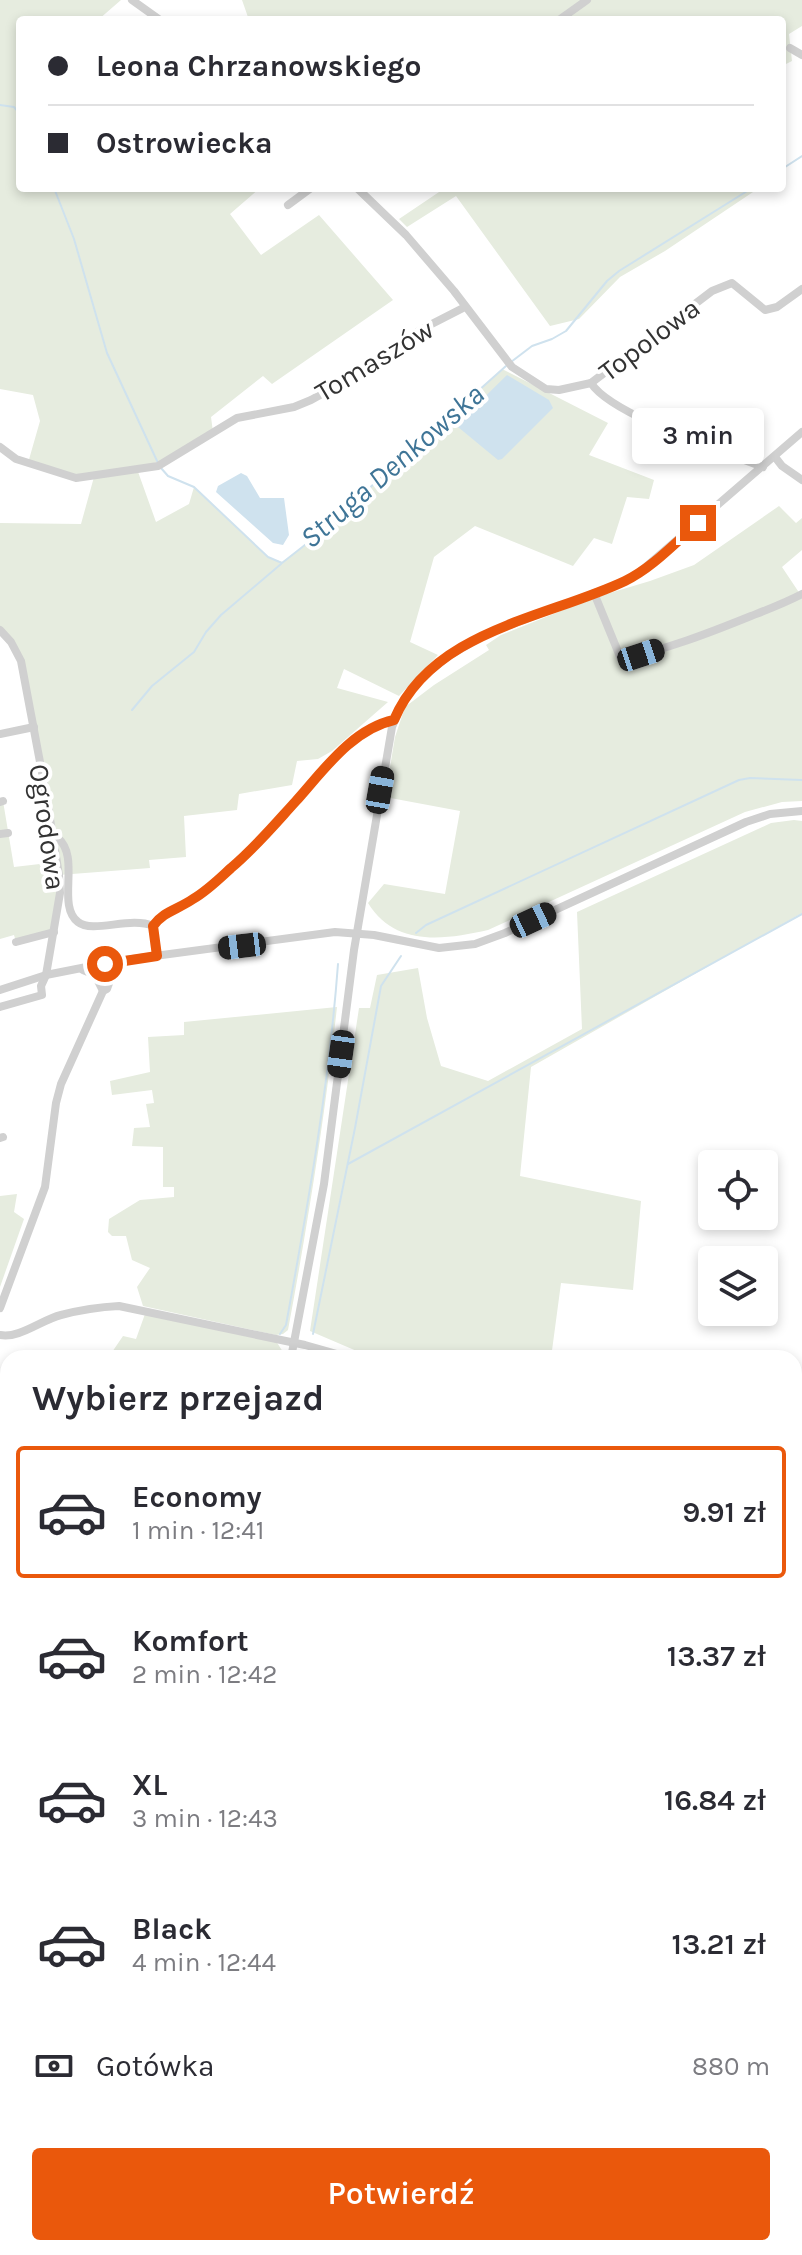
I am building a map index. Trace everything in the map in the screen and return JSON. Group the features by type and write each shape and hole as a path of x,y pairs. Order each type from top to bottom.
{"street":[{"path":"132,0 154,16"},
{"path":"565,16 587,0"},
{"path":"790,48 802,55"},
{"path":"288,205 306,192"},
{"name":"Tomaszów","path":"0,447 16,459 76,478 162,464 237,418 294,407 311,400 420,330 465,307 406,235 361,192"},
{"name":"Topolowa","path":"465,307 512,367 546,389 559,390 591,383 718,287 732,283 765,310 777,307 802,289"},
{"path":"591,383 596,391 630,412 763,467"},
{"path":"292,1350 324,1184 369,853 394,720 404,699 424,676 450,655 486,634 624,582 641,571 802,432"},
{"path":"775,457 802,480"},
{"path":"594,593 621,659 728,626 802,594"},
{"name":"Ogrodowa","path":"0,630 21,661 60,893 46,975 41,986 42,995 0,1007"},
{"path":"157,956 153,926 162,915 194,899 234,866 333,759 361,736 383,722 394,720"},
{"path":"0,734 34,727"},
{"path":"0,990 46,975 117,961 321,934 358,933 439,948 475,944 746,822 770,814 802,811"},
{"path":"53,839 58,838 64,844 69,871 69,905 76,920 93,927 130,922 153,926"},
{"path":"16,942 54,932"},
{"path":"103,991 107,989 117,961"},
{"path":"0,1308 45,1187 61,1084 103,991 105,964"},
{"path":"77,969 95,975 103,991"},
{"path":"0,1335 10,1337 59,1316 96,1307 119,1306 325,1350"},
{"path":"0,1629 0,1640"}],"shaded area":[{"path":"0,0 121,0 103,16 16,16 16,192 255,192 230,214 261,255 319,215 393,300 272,384 263,376 211,417 213,432 174,456 137,469 156,522 189,504 194,487 268,557 282,562 310,541 502,369 608,423 589,455 654,480 649,499 627,497 612,544 594,538 573,566 475,526 434,557 410,642 438,655 399,696 344,669 337,688 388,702 332,751 318,759 297,761 292,785 239,794 237,810 184,816 186,857 149,860 150,868 59,875 54,932 16,942 14,935 0,939 0,802 3,801 14,867 57,862 21,661 0,630 0,523 81,524 94,477 76,478 28,463 40,421 33,395 0,389"},
{"path":"242,0 802,0 802,26 789,34 792,61 786,64 786,16 248,16"},
{"path":"439,192 753,192 620,277 579,319 550,326 456,196 407,227 399,219"},
{"path":"779,506 796,523 802,518 802,550 782,567 802,597 802,801 782,802 745,812 488,930 422,937 406,934 379,917 368,903 384,884 445,894 460,811 385,797 395,737 405,707 489,650 486,645 501,635 593,598 694,565"},
{"path":"802,821 802,913 531,1067 520,1176 641,1201 633,1290 561,1283 552,1350 354,1350 310,1331 359,1008 370,1008 377,975 418,968 427,1018 441,1066 488,1081 582,1029 577,912 771,823"},
{"path":"337,1007 316,1169 288,1330 276,1335 143,1306 137,1287 150,1268 132,1260 126,1236 112,1236 108,1232 109,1219 140,1200 174,1197 174,1187 163,1187 163,1147 132,1146 134,1128 150,1127 146,1104 154,1103 152,1090 112,1095 110,1081 150,1072 148,1037 184,1035 184,1022"},
{"path":"17,1194 14,1212 24,1219 0,1287 0,1196"},
{"path":"145,1314 276,1341 282,1350 113,1350 123,1336 136,1339"}],"water":[{"path":"507,375 549,400 553,408 498,460 458,427 459,422"},
{"path":"241,473 247,476 260,498 284,498 289,535 283,545 273,543 216,492 218,486"}],"waterway":[{"name":"Struga Denkowska","path":"0,105 16,109"},
{"name":"Struga Denkowska","path":"786,166 802,156"},
{"name":"Struga Denkowska","path":"56,192 74,239 107,353 158,463"},
{"name":"Struga Denkowska","path":"511,362 532,346 566,331 619,271 746,192"},
{"name":"Struga Denkowska","path":"161,468 168,476 194,487 268,557 282,563 506,366"},
{"path":"132,710 152,686 194,652 221,615 281,564"},
{"path":"416,933 426,925 739,780 802,780"},
{"path":"348,1164 802,914"},
{"path":"313,1334 381,986 401,956"},
{"path":"280,1334 286,1325 317,1145 338,964"}],"route":[{"path":"105,964 157,956 153,926 162,915 194,899 234,866 333,759 361,736 383,722 394,720 404,699 424,676 450,655 486,634 624,582 698,523"}]}
